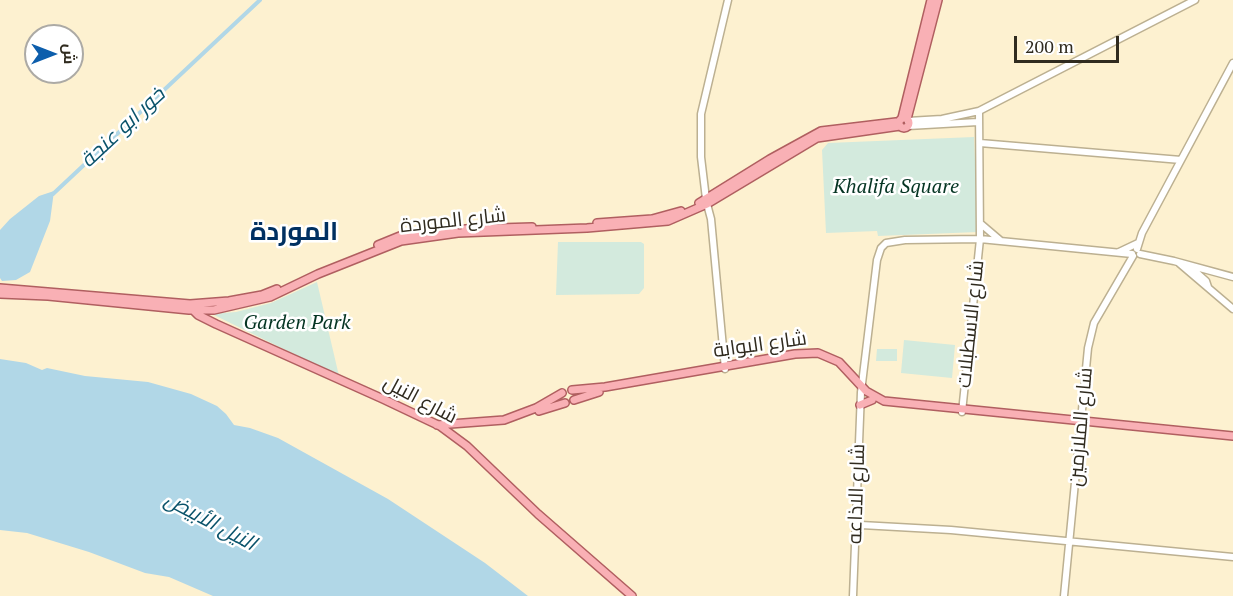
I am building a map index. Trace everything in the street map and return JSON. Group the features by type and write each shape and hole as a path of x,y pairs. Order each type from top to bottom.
{"main road":[{"path":"912,92 931,0"},
{"path":"904,122 938,0"},
{"name":"شارع الموردة","path":"0,288 18,292 214,310 270,297 318,274 401,241 458,234 651,224 668,221 706,201 821,131 904,122"},
{"name":"شارع الموردة","path":"0,294 18,292"},
{"name":"شارع النيل","path":"192,307 216,324 438,426 467,446 545,521 632,596"},
{"name":"شارع البوابة","path":"572,390 605,387 795,357 814,357 836,365 872,400 891,406 1233,437"},
{"name":"شارع البوابة","path":"574,400 592,394 725,368"},
{"path":"567,389 572,390 575,396 571,403 504,423 438,426 504,420 536,408 567,389"},
{"name":"شارع البوابة","path":"861,389 884,400 962,411"},
{"path":"562,393 562,400 565,403"},
{"path":"860,405 872,400"}],"street":[{"path":"725,368 711,219 706,201 701,157 701,114 728,0"},
{"path":"904,122 942,119 980,111 1195,0"},
{"name":"شارع الملازمين","path":"1064,596 1088,348 1093,328 1126,266 1136,252 1142,233 1233,63"},
{"name":"شارع الاسطبلات","path":"962,411 981,224 978,122 980,111"},
{"path":"904,122 978,122"},
{"path":"980,143 1181,160"},
{"path":"981,224 1001,242"},
{"path":"980,239 1118,253 1136,252 1233,277"},
{"name":"شارع الاذاعه","path":"853,596 861,389 877,260 883,244 888,242 980,239"},
{"path":"1118,253 1136,252"},
{"path":"1118,253 1126,266"},
{"path":"1177,262 1207,284"},
{"path":"1187,264 1233,309"},
{"path":"1207,284 1213,271"},
{"path":"857,515 867,522 884,526"},
{"path":"856,531 861,525 884,526 1052,540 1070,538 1096,544"},
{"path":"1070,538 1096,544 1233,557"}],"green space":[{"name":"Khalifa Square","path":"974,137 978,232 878,236 877,231 826,233 822,150 828,143"},
{"path":"558,242 641,242 644,244 644,288 639,294 556,295"},
{"name":"Garden Park","path":"317,282 339,376 212,314 236,312 271,303"},
{"path":"904,340 955,345 952,378 901,373"},
{"path":"877,349 897,349 897,361 876,361"}],"water":[{"name":"خور ابو عنجة","path":"54,191 50,221 30,272 16,280 2,281 0,278 0,230 39,196"},
{"name":"النيل الأبيض","path":"0,359 26,363 42,370 47,368 85,376 148,382 191,394 217,406 234,425 278,438 388,499 485,563 528,596 213,596 169,577 145,573 89,552 27,533 0,530"}],"waterway":[{"name":"خور ابو عنجة","path":"53,194 260,0"}],"district":[{"name":"الموردة","path":"294,233"}]}
